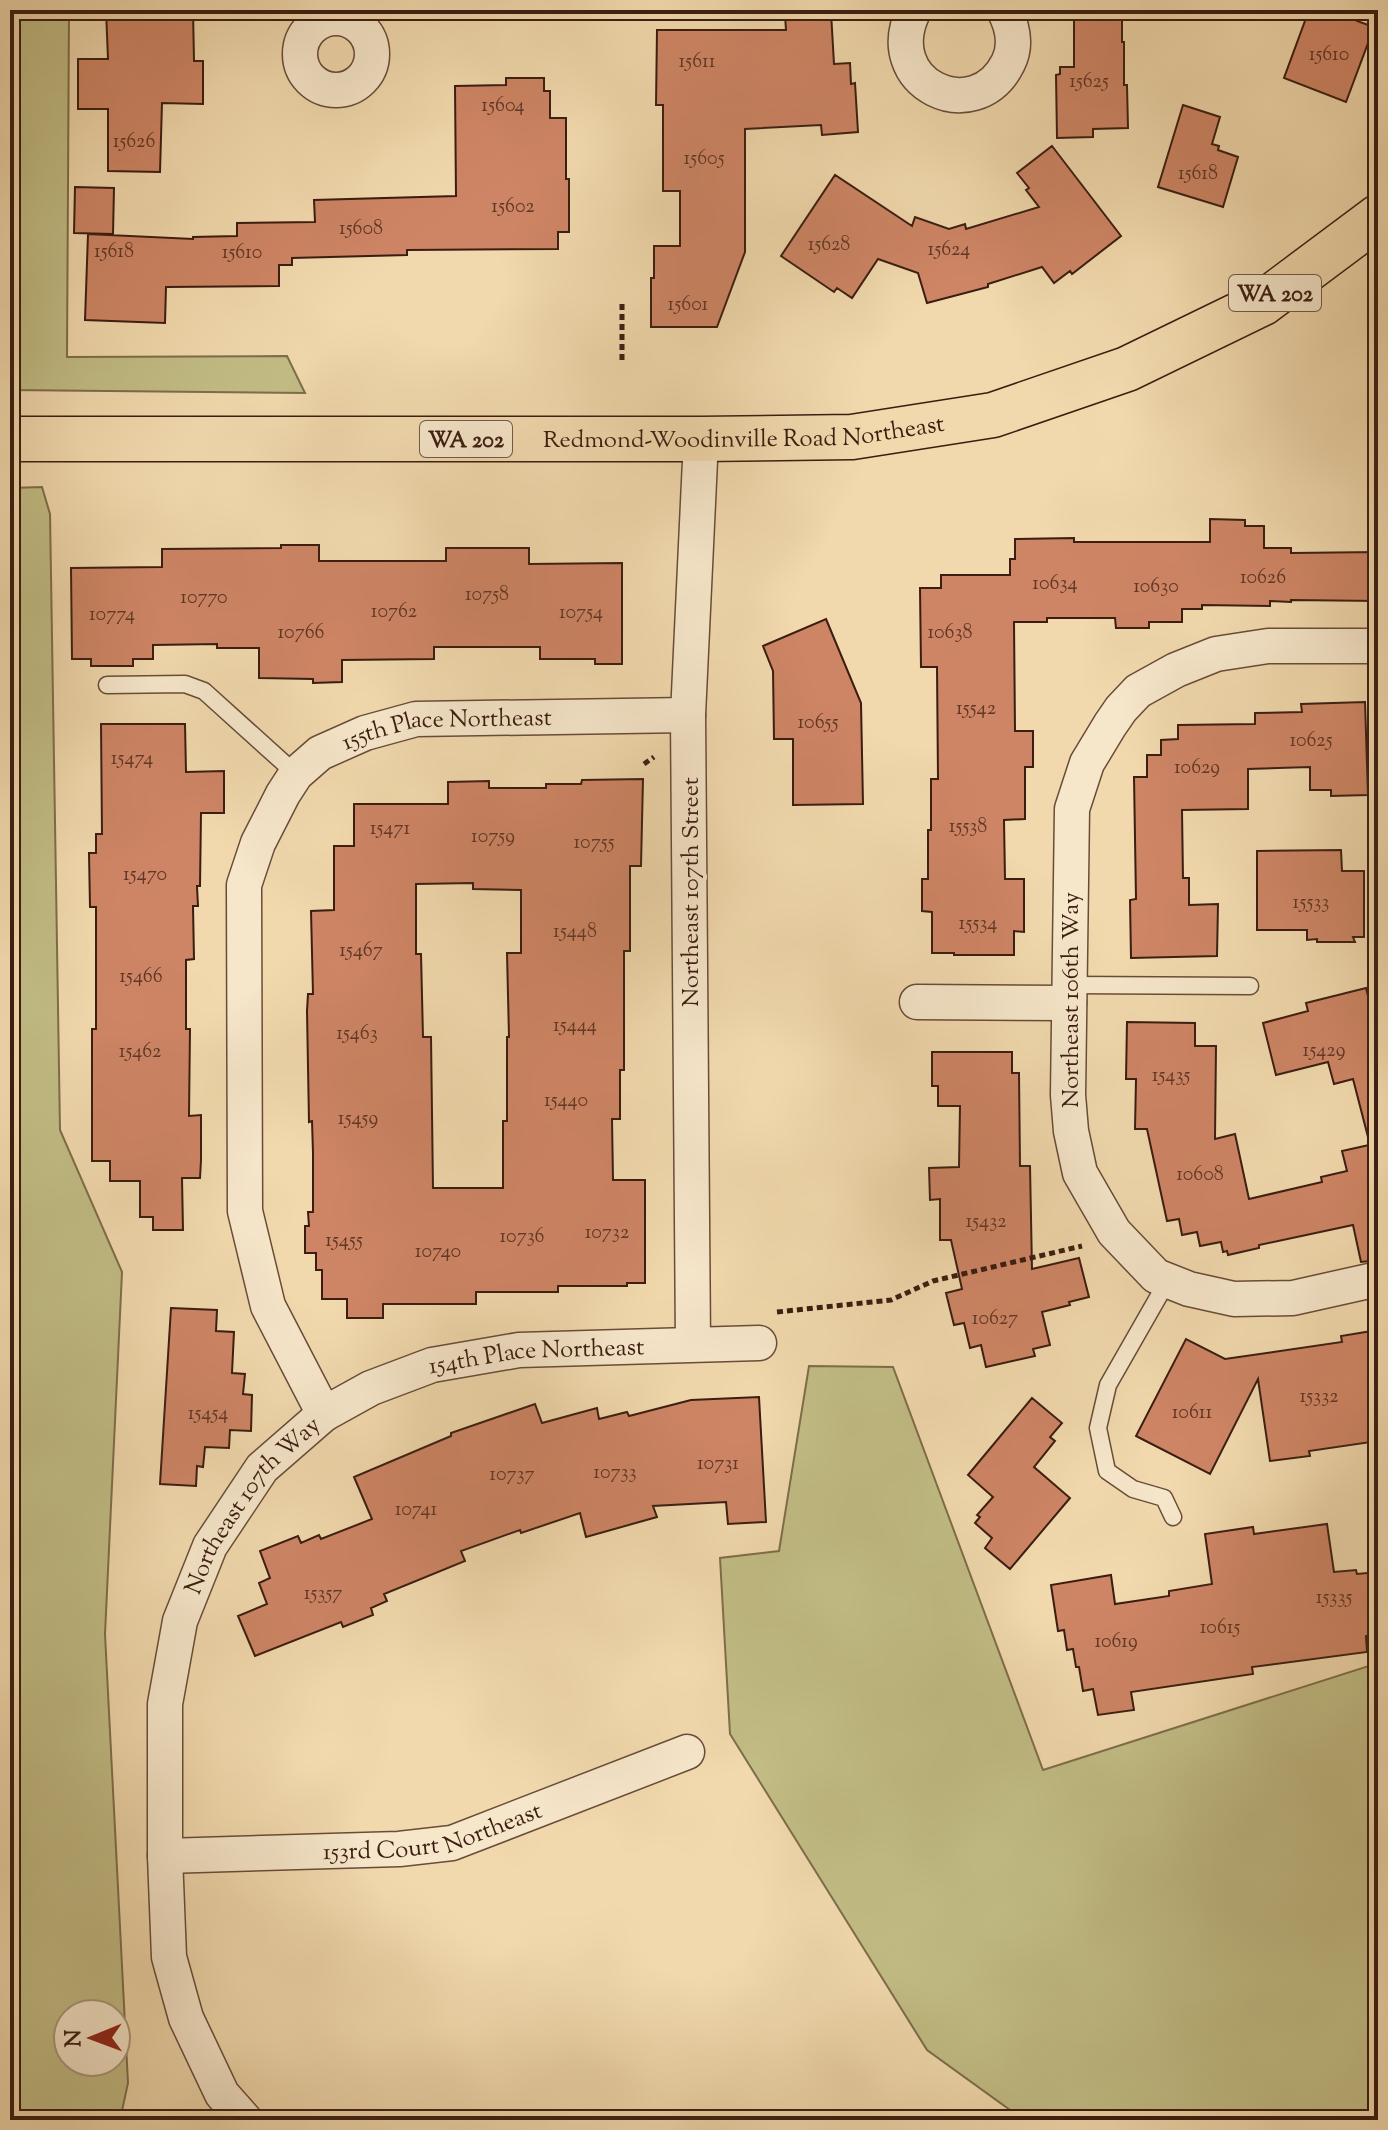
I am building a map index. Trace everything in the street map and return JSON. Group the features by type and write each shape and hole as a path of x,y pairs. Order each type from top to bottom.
{"main road":[{"name":"Redmond-Woodinville Road Northeast","path":"10,439 852,437 993,415 1127,369 1263,303 1378,217"}],"street":[{"path":"914,10 906,25 904,42 915,74 928,86 943,93 960,95 977,92 992,84 1004,71 1014,39 1004,10"},
{"name":"Northeast 107th Street","path":"693,1344 688,715 701,439"},
{"name":"Northeast 106th Way","path":"1162,1278 1114,1232 1080,1173 1071,1131 1068,1095 1072,809 1087,763 1121,709 1138,691 1176,670 1216,654 1268,646 1378,646"},
{"name":"155th Place Northeast","path":"258,843 296,774 320,753 365,733 416,719 688,715"},
{"name":"Northeast 107th Way","path":"245,2120 222,2094 186,2018 169,1957 165,1856 165,1704 180,1621 210,1546 262,1468 324,1414 268,1306 245,1211 244,885 258,843"},
{"path":"917,1002 1069,994"},
{"path":"1162,1278 1189,1289 1234,1299 1293,1298 1378,1279"},
{"name":"154th Place Northeast","path":"324,1414 371,1388 432,1365 519,1350 759,1343"},
{"name":"153rd Court Northeast","path":"165,1856 399,1849 452,1843 687,1752"}],"lane":[{"path":"107,685 185,684 204,691 296,774"},
{"path":"1069,994 1250,986"},
{"path":"1162,1278 1108,1385 1098,1428 1107,1471 1133,1489 1164,1498 1173,1517"}],"path":[{"path":"622,302 622,360"},
{"path":"775,1312 891,1300 933,1281 1087,1245"}],"shaded area":[{"path":"10,10 69,10 67,357 287,356 305,393 10,390"},
{"path":"42,487 50,514 60,1130 122,1272 105,1634 124,1998 52,1998 52,2078 128,2078 128,2083 120,2120 10,2120 10,488"},
{"path":"809,1366 893,1367 1043,1770 1378,1663 1378,2120 1024,2120 927,2050 730,1734 720,1558 779,1551"}],"building":[{"path":"106,10 193,10 194,61 203,61 203,104 162,103 160,172 108,171 108,109 78,109 78,59 108,59"},
{"path":"1309,10 1362,10 1357,21 1374,27 1346,102 1284,78"},
{"path":"831,12 834,64 850,63 851,84 855,83 858,132 822,135 821,125 745,129 745,252 717,327 651,327 654,246 680,246 680,191 663,191 663,105 656,105 657,30 786,30 785,15"},
{"path":"1122,13 1128,128 1093,129 1093,137 1057,138 1056,75 1060,74 1060,67 1074,67 1074,14"},
{"path":"506,78 544,78 544,91 550,91 550,118 566,118 569,232 558,232 558,249 407,250 407,255 292,258 292,265 279,265 279,286 166,287 165,323 85,320 88,234 193,239 237,236 237,223 315,222 314,200 456,196 455,86 506,85"},
{"path":"1183,105 1220,117 1212,144 1219,146 1218,150 1238,157 1223,207 1158,187"},
{"path":"1052,146 1121,236 1072,274 1070,271 1054,283 1042,267 988,284 988,287 927,303 918,273 878,259 852,298 837,288 834,292 781,256 835,175 912,226 915,217 949,229 965,224 966,229 1039,207 1017,173"},
{"path":"75,187 114,188 113,234 74,233"},
{"path":"1210,519 1245,520 1245,526 1264,526 1264,548 1291,548 1291,553 1378,552 1378,601 1291,600 1270,601 1270,606 1202,605 1202,609 1182,609 1182,622 1149,622 1149,628 1116,628 1115,618 1047,618 1047,622 1014,622 1015,731 1033,731 1033,767 1025,767 1025,819 1004,820 1005,879 1024,879 1024,932 1014,931 1014,955 932,953 932,912 922,911 922,879 928,879 931,779 938,779 937,667 921,667 920,588 941,588 941,575 1010,575 1010,559 1015,559 1015,539 1210,542"},
{"path":"281,545 319,545 319,561 446,561 446,548 529,548 529,564 622,563 622,664 595,664 595,659 540,659 540,647 434,647 434,659 342,660 342,682 313,683 313,679 259,678 259,648 217,648 217,644 153,645 153,659 133,659 133,666 91,666 91,659 72,659 71,568 162,567 162,549 281,548"},
{"path":"826,619 861,703 863,804 793,805 793,739 774,739 773,671 763,646"},
{"path":"1365,702 1368,795 1331,796 1331,790 1310,790 1310,767 1248,769 1248,809 1182,810 1183,878 1189,878 1189,905 1218,904 1217,956 1131,958 1130,900 1136,899 1134,777 1147,777 1147,755 1161,755 1161,740 1178,739 1178,725 1255,724 1255,713 1302,712 1301,704"},
{"path":"101,724 185,724 186,772 224,771 224,813 201,813 200,886 197,886 198,906 193,906 194,959 186,960 186,1029 190,1029 189,1116 201,1115 201,1160 200,1178 182,1178 183,1230 153,1230 153,1217 140,1217 140,1181 110,1181 110,1161 92,1161 96,907 90,907 89,853 96,853 96,834 102,834"},
{"path":"643,779 641,866 630,866 630,951 624,951 624,1070 620,1070 620,1119 612,1119 613,1180 645,1180 645,1283 558,1286 558,1292 476,1292 476,1304 383,1304 383,1318 347,1318 347,1299 322,1299 322,1270 316,1270 316,1253 305,1253 305,1226 309,1226 308,1212 313,1212 307,1011 308,994 313,994 311,911 334,910 334,846 354,846 354,804 448,804 448,782 489,781 489,788 546,788 546,784 581,784 582,780","holes":["473,883 473,889 521,890 521,953 507,953 509,1037 507,1121 503,1121 503,1188 433,1188 431,1037 423,1037 421,954 416,954 416,884"]},
{"path":"1341,850 1342,871 1364,871 1364,937 1353,937 1355,942 1317,942 1317,939 1307,940 1307,930 1257,930 1257,851"},
{"path":"1366,988 1378,1036 1378,1136 1368,1137 1353,1079 1334,1084 1328,1062 1276,1075 1263,1023 1308,1011 1306,1003"},
{"path":"1127,1022 1195,1023 1195,1046 1216,1046 1215,1139 1235,1134 1249,1199 1322,1182 1321,1177 1347,1171 1342,1151 1378,1143 1378,1260 1361,1262 1353,1225 1259,1245 1259,1248 1228,1255 1227,1251 1223,1252 1221,1242 1200,1246 1197,1232 1182,1235 1179,1219 1167,1221 1147,1129 1135,1129 1136,1079 1126,1079"},
{"path":"932,1052 1012,1052 1012,1073 1019,1073 1020,1166 1030,1166 1032,1269 1079,1258 1089,1297 1042,1312 1050,1345 1033,1349 1035,1356 986,1367 981,1345 970,1348 964,1323 954,1325 946,1293 962,1289 951,1240 940,1240 940,1199 930,1200 929,1168 959,1167 960,1106 938,1106 938,1086 932,1086"},
{"path":"171,1308 217,1310 216,1331 234,1332 232,1373 245,1374 243,1394 252,1395 251,1431 230,1430 229,1448 205,1447 203,1467 197,1466 196,1486 160,1484"},
{"path":"1378,1330 1378,1441 1309,1451 1310,1456 1270,1461 1258,1379 1210,1474 1136,1436 1186,1339 1225,1359 1342,1342 1341,1336"},
{"path":"759,1397 766,1522 728,1524 726,1502 653,1506 657,1517 586,1537 580,1513 461,1551 465,1561 384,1594 387,1601 371,1608 373,1615 343,1627 341,1622 255,1656 238,1616 267,1604 259,1583 270,1578 260,1551 298,1536 301,1543 319,1535 321,1539 372,1519 354,1477 451,1436 451,1433 535,1404 542,1423 597,1408 599,1419 627,1412 629,1416 691,1400"},
{"path":"1032,1398 1062,1423 1050,1437 1055,1441 1034,1467 1070,1498 1010,1569 985,1548 992,1538 975,1523 980,1517 977,1515 993,1497 968,1475"},
{"path":"1327,1524 1334,1572 1378,1572 1378,1634 1366,1636 1367,1652 1252,1667 1253,1674 1131,1692 1134,1710 1098,1715 1093,1689 1083,1691 1073,1649 1067,1650 1064,1630 1058,1631 1051,1585 1111,1575 1115,1604 1169,1596 1169,1591 1212,1584 1205,1534 1253,1527 1254,1534"}],"waterway":[{"path":"10,1978 15,1988 10,2000"}]}
